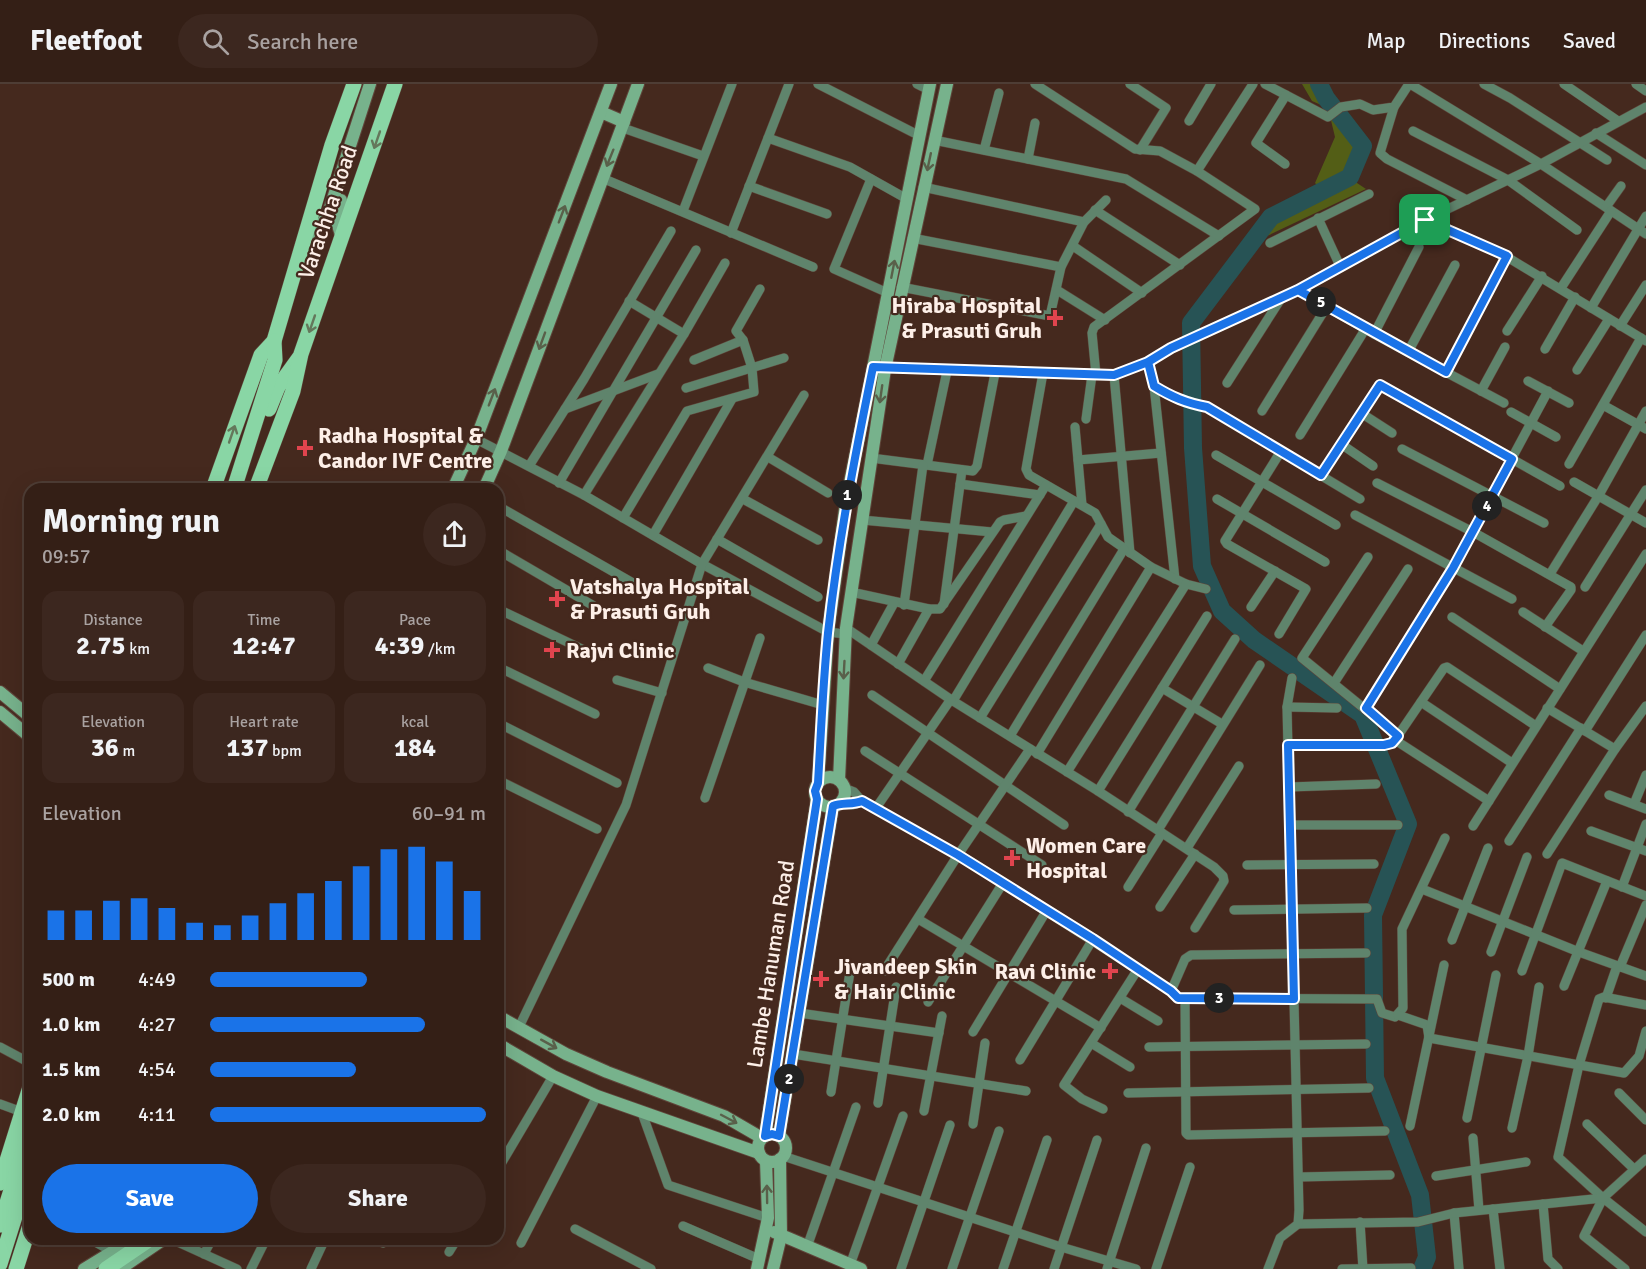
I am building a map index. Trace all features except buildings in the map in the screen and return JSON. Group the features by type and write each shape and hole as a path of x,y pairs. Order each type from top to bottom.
{"main road":[{"path":"244,483 275,360 274,341 332,145 354,84"},
{"name":"Varachha Road","path":"302,354 395,84"},
{"path":"215,483 261,355 274,341"},
{"path":"236,483 259,424 278,387 302,354"},
{"path":"258,483 293,391 302,354"},
{"path":"0,1183 4,1156 24,1106"},
{"path":"0,1225 24,1149"},
{"path":"0,1264 24,1187"},
{"path":"16,1269 24,1244"},
{"path":"106,1269 141,1245"}],"street":[{"path":"305,237 323,222 328,214 370,84"},
{"path":"342,237 336,219 337,214 377,84"},
{"path":"456,483 476,439 611,84"},
{"path":"487,483 501,451 638,84"},
{"path":"683,211 732,84"},
{"path":"731,233 789,84"},
{"path":"818,84 920,136"},
{"path":"836,805 844,796 842,784 846,631 871,458 888,292 929,87 917,84"},
{"path":"862,801 848,805 825,806 817,799 815,791 818,783 828,632 846,502 879,368 902,287 946,84"},
{"path":"1035,84 1140,150 1160,151 1197,171 1255,209 1092,331 1094,375 1086,419"},
{"path":"1130,84 1166,107 1140,150"},
{"path":"1189,121 1210,84"},
{"path":"1197,171 1252,84"},
{"path":"1265,84 1328,117 1341,107 1360,104 1373,110 1395,107"},
{"path":"1484,84 1607,160"},
{"path":"1564,84 1618,121"},
{"path":"1636,84 1646,91"},
{"path":"1467,200 1387,159 1380,153 1395,107 1407,85 1541,164 1642,231"},
{"path":"984,150 999,93"},
{"path":"1285,164 1256,143 1286,95"},
{"path":"879,368 1114,375 1148,362 1171,348 1298,290 1425,220 1541,164 1618,121 1644,110"},
{"path":"600,112 623,125 703,156"},
{"path":"1028,159 1035,123"},
{"path":"1413,131 1508,180 1577,230"},
{"path":"1596,133 1646,165"},
{"path":"768,138 850,168 907,199"},
{"path":"934,140 1126,179 1220,236"},
{"path":"602,178 813,267"},
{"path":"871,179 834,269 888,292"},
{"path":"749,186 827,214"},
{"path":"1561,288 1621,186"},
{"path":"923,187 1084,222"},
{"path":"1270,243 1369,194"},
{"path":"902,287 1049,316 1061,267 1084,222 1106,200"},
{"path":"1095,210 1180,265"},
{"path":"1591,308 1642,231 1646,216"},
{"path":"1318,218 1340,266"},
{"path":"1425,220 1507,256 1644,339 1569,464"},
{"path":"529,466 671,231"},
{"path":"912,238 1061,267"},
{"path":"1072,246 1142,292"},
{"path":"1300,435 1370,331 1419,247"},
{"path":"560,483 696,250"},
{"path":"1446,372 1507,256"},
{"path":"584,495 684,334 725,263"},
{"path":"1408,352 1455,265"},
{"path":"1507,332 1542,276"},
{"path":"1620,326 1646,285"},
{"path":"623,518 687,411 754,392 752,368 743,340 736,331 760,289"},
{"path":"1057,290 1105,320"},
{"path":"1298,290 1504,403"},
{"path":"1227,383 1282,297"},
{"path":"1545,349 1575,297"},
{"path":"629,301 684,334"},
{"path":"1262,411 1327,306"},
{"path":"1577,370 1609,319"},
{"path":"694,360 743,340"},
{"path":"1481,391 1505,347"},
{"path":"686,388 784,358"},
{"path":"1148,362 1154,386 1175,579"},
{"path":"871,645 899,604 925,465 946,371"},
{"path":"871,458 973,471 977,466 995,373"},
{"path":"1043,373 1026,469 1029,475 1095,513 1108,537 1151,567 1186,584 1206,589"},
{"path":"565,409 659,374"},
{"path":"1010,736 1127,551 1114,375"},
{"path":"1528,381 1569,403"},
{"path":"1154,386 1187,404 1207,407 1360,499"},
{"path":"1321,475 1378,386 1381,386 1560,486"},
{"path":"1366,708 1453,568 1548,391"},
{"path":"519,1027 626,805 702,564 804,395"},
{"path":"653,535 732,399"},
{"path":"1603,405 1642,427"},
{"path":"1550,574 1642,427 1646,411"},
{"path":"1361,412 1392,433"},
{"path":"1511,412 1556,437"},
{"path":"876,808 952,700 1078,503 1078,460 1074,427"},
{"path":"476,439 584,495 702,564 828,632 846,631 871,645 952,700 1191,851 1214,867 1225,879 1195,928"},
{"path":"1341,444 1373,466"},
{"path":"1402,449 1544,524"},
{"path":"1280,634 1306,590 1226,543 1225,540 1281,451"},
{"path":"1078,460 1161,453"},
{"path":"1216,455 1336,525"},
{"path":"768,457 828,493"},
{"path":"944,606 962,470"},
{"path":"1574,482 1646,523"},
{"path":"1377,483 1550,574 1571,589 1545,627"},
{"path":"960,484 1040,495"},
{"path":"924,681 1046,485"},
{"path":"1585,587 1646,490"},
{"path":"743,499 818,540"},
{"path":"1217,499 1325,562"},
{"path":"504,509 647,591"},
{"path":"1355,515 1512,599"},
{"path":"850,592 899,604 940,609 992,532 1002,521 1026,516"},
{"path":"862,520 992,532"},
{"path":"980,718 1101,524"},
{"path":"717,539 818,597"},
{"path":"504,554 599,609"},
{"path":"1473,826 1646,554"},
{"path":"1368,557 1302,656 1303,660 1366,708 1396,738 1489,801"},
{"path":"884,971 1005,785 1034,751 1151,567"},
{"path":"1334,683 1408,569"},
{"path":"1251,607 1275,571"},
{"path":"1067,772 1186,584"},
{"path":"898,664 929,609"},
{"path":"504,612 586,651"},
{"path":"1523,612 1583,651"},
{"path":"1098,791 1207,616"},
{"path":"1452,618 1560,689"},
{"path":"1509,841 1646,635"},
{"path":"705,798 760,638"},
{"path":"1128,812 1235,639"},
{"path":"1128,887 1222,724 1260,665"},
{"path":"1288,745 1384,745 1396,738 1447,667 1536,726"},
{"path":"708,668 744,682 823,705"},
{"path":"504,670 595,714"},
{"path":"1292,678 1287,707 1299,1177 1298,1224"},
{"path":"617,680 662,693"},
{"path":"1162,688 1222,724"},
{"path":"0,692 24,712"},
{"path":"872,695 1064,825"},
{"path":"1421,702 1512,764"},
{"path":"1547,854 1615,749 1646,706"},
{"path":"1287,707 1337,708"},
{"path":"1547,708 1615,749"},
{"path":"1,714 24,732"},
{"path":"504,726 617,783"},
{"path":"865,751 1042,865"},
{"path":"1160,907 1239,766"},
{"path":"1634,804 1646,775"},
{"path":"818,783 829,777 842,784 862,801 958,855 1093,939 1178,998 1377,999 1382,1013 1427,1025 1429,1038"},
{"path":"504,783 597,829"},
{"path":"1289,787 1376,784"},
{"path":"1609,795 1646,809"},
{"name":"Lambe Hanuman Road","path":"763,1137 817,799"},
{"name":"Lambe Hanuman Road","path":"779,1136 836,805"},
{"path":"1622,887 1642,850 1646,824"},
{"path":"1290,825 1398,825"},
{"path":"1591,831 1642,850"},
{"path":"1396,1016 1403,1008 1402,929 1445,838"},
{"path":"1452,940 1488,848"},
{"path":"1491,952 1527,857"},
{"path":"1521,971 1562,863 1646,896"},
{"path":"1247,865 1374,864"},
{"path":"1564,986 1607,881"},
{"path":"928,1002 1003,883"},
{"path":"1422,889 1579,952 1646,976"},
{"path":"1606,998 1646,904"},
{"path":"1234,910 1367,908"},
{"path":"973,1032 1047,910"},
{"path":"918,919 1101,1028"},
{"path":"1020,1060 1093,939"},
{"path":"1171,991 1185,959 1191,955 1366,953"},
{"path":"1410,1126 1444,964"},
{"path":"1103,1109 1082,1099 1064,1085 1138,969"},
{"path":"831,1092 850,972"},
{"path":"1467,1118 1496,975"},
{"path":"878,1103 896,987"},
{"path":"1512,1128 1539,987"},
{"path":"1120,998 1158,1021"},
{"path":"1185,998 1186,1133 1190,1136 1384,1131"},
{"path":"1646,1005 1606,998 1598,1001 1579,1065 1558,1157 1603,1198 1646,1232"},
{"path":"799,1013 939,1033"},
{"path":"924,1112 942,1016"},
{"path":"504,1019 566,1054 724,1116 763,1137"},
{"path":"1429,1038 1624,1073 1639,1056 1646,1031"},
{"path":"973,1125 985,1043"},
{"path":"1091,1043 1130,1067"},
{"path":"1149,1047 1366,1044"},
{"path":"0,1047 24,1060"},
{"path":"504,1047 553,1076 597,1096 774,1162 782,1158 832,1172 1017,1232 1108,1265 1136,1269"},
{"path":"793,1054 1026,1092"},
{"path":"504,1159 553,1076"},
{"path":"1128,1093 1369,1088"},
{"path":"1619,1093 1646,1120"},
{"path":"520,1243 597,1096"},
{"path":"0,1104 22,1112"},
{"path":"807,1247 856,1107"},
{"path":"642,1113 668,1185 767,1222 781,1236 856,1267 878,1187 903,1116"},
{"path":"1587,1124 1646,1174"},
{"path":"901,1269 950,1125"},
{"path":"952,1269 999,1131"},
{"path":"683,1226 758,1264 767,1222 762,1157 758,1145 763,1137 772,1134 779,1136 786,1145 782,1158 781,1236 773,1269"},
{"path":"1473,1138 1479,1210"},
{"path":"1003,1269 1047,1140"},
{"path":"1054,1269 1097,1140"},
{"path":"1108,1265 1146,1148"},
{"path":"1625,1269 1584,1236 1603,1198 1646,1159"},
{"path":"1436,1176 1526,1162"},
{"path":"1156,1269 1190,1167"},
{"path":"1299,1177 1390,1175"},
{"path":"1268,1269 1280,1238 1298,1224 1418,1222 1454,1213 1603,1198"},
{"path":"1543,1204 1548,1259 1558,1269"},
{"path":"1493,1209 1500,1269"},
{"path":"1454,1213 1459,1269"},
{"path":"1360,1222 1363,1269"},
{"path":"574,1229 651,1269"},
{"path":"101,1245 113,1252"},
{"path":"84,1269 124,1245"},
{"path":"120,1269 156,1245"},
{"path":"184,1245 237,1269"},
{"path":"204,1254 209,1245"},
{"path":"251,1269 263,1245"},
{"path":"311,1269 322,1245"},
{"path":"449,1252 453,1245"},
{"path":"1342,1269 1411,1268"}],"green space":[{"path":"1302,84 1316,84 1345,123 1356,151 1345,174 1321,189 1315,183 1335,137 1328,108 1312,101"},
{"path":"1351,179 1366,189 1267,236 1264,226"}],"waterway":[{"path":"1319,84 1326,98 1363,146 1350,177 1271,217 1191,323 1193,448 1202,566 1222,611 1254,640 1363,715 1408,824 1373,915 1375,1078 1420,1195 1427,1257 1422,1269"}],"place":[{"name":"Hiraba Hospital & Prasuti Gruh","path":"1055,318"},
{"name":"Radha Hospital & Candor IVF Centre","path":"305,448"},
{"name":"Vatshalya Hospital & Prasuti Gruh","path":"557,599"},
{"name":"Rajvi Clinic","path":"552,650"},
{"name":"Women Care Hospital","path":"1012,858"},
{"name":"Ravi Clinic","path":"1110,971"},
{"name":"Jivandeep Skin & Hair Clinic","path":"821,979"}],"route":[{"path":"1425,220 1298,290 1229,322 1171,348 1148,362 1114,375 995,373 873,367 837,556 828,632 818,783 815,791 817,799 765,1136 772,1134 779,1136 833,806 840,803 852,805 862,801 958,855 1093,939 1178,998 1294,999 1288,745 1388,745 1395,740 1398,736 1366,708 1453,568 1512,459 1380,385 1321,475 1207,407 1187,404 1154,386 1148,362 1171,348 1298,290 1446,372 1507,256 1425,220"}]}
